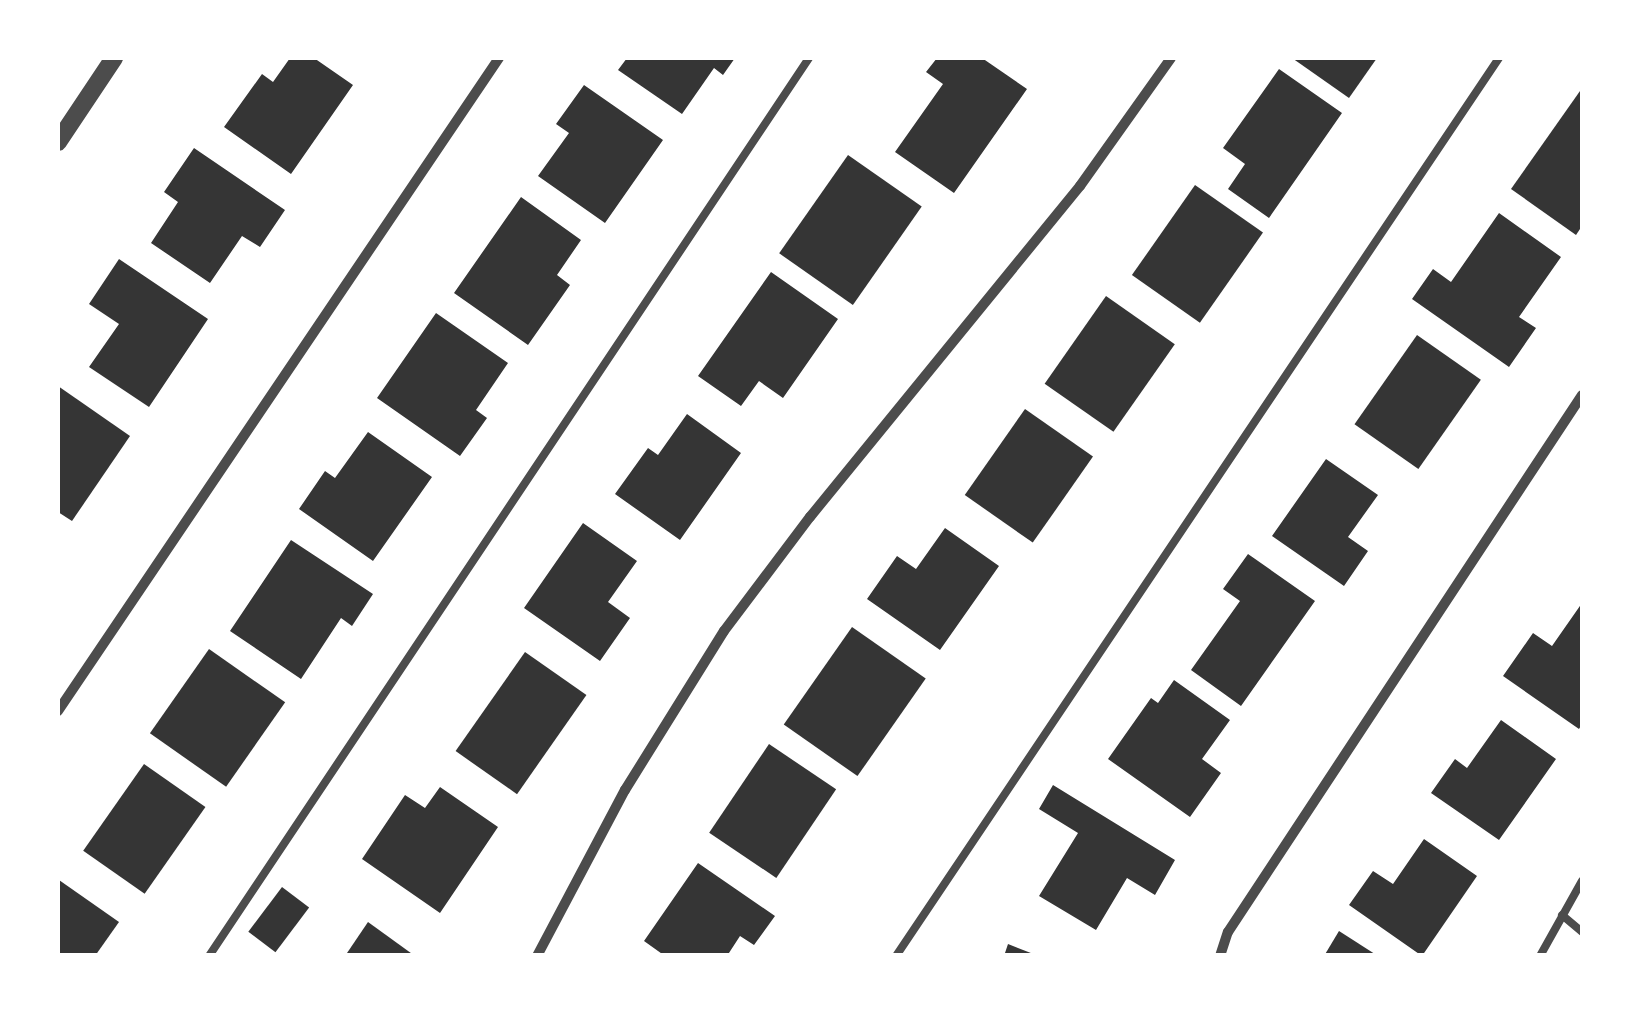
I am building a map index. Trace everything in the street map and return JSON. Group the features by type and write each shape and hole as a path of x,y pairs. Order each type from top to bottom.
{"street":[{"path":"58,142 114,58"},
{"path":"58,712 499,58"},
{"path":"537,956 625,790 724,631 810,517 1080,186 1171,58"},
{"path":"1220,956 1250,900 1582,395"}],"lane":[{"path":"209,956 808,58"},
{"path":"896,956 1498,58"},
{"path":"1540,956 1582,881"},
{"path":"1562,915 1582,932"}],"building":[{"path":"290,58 314,58 353,85 291,174 224,127 262,74 273,82"},
{"path":"627,58 735,58 723,75 714,68 682,114 618,70"},
{"path":"937,58 982,58 1027,89 954,193 895,152 943,84 926,72"},
{"path":"1292,58 1377,58 1349,98"},
{"path":"1279,69 1342,113 1269,218 1228,189 1245,164 1223,148"},
{"path":"584,85 663,140 605,223 538,176 569,133 556,124"},
{"path":"1580,91 1582,226 1576,235 1511,189"},
{"path":"194,148 285,210 260,247 242,236 210,283 151,243 178,202 164,192"},
{"path":"848,155 922,207 853,305 779,253"},
{"path":"1195,185 1263,233 1200,323 1132,275"},
{"path":"521,197 581,240 557,275 570,285 528,345 454,293"},
{"path":"1499,213 1561,257 1519,317 1536,328 1509,367 1412,299 1433,269 1451,282"},
{"path":"119,259 208,319 149,407 89,367 119,324 89,304"},
{"path":"771,272 838,319 783,398 759,381 741,406 698,376"},
{"path":"1106,296 1175,344 1113,432 1045,384"},
{"path":"436,313 508,363 476,410 487,418 460,456 377,398"},
{"path":"1417,335 1481,380 1418,469 1354,424"},
{"path":"58,386 130,436 72,521 58,512"},
{"path":"1025,409 1093,457 1033,543 965,495"},
{"path":"687,414 741,453 680,540 615,494 648,448 658,455"},
{"path":"368,432 432,477 373,561 299,509 325,471 335,478"},
{"path":"1326,459 1378,495 1348,537 1368,551 1344,586 1272,536"},
{"path":"583,523 637,561 608,602 630,618 600,661 524,608"},
{"path":"945,528 999,566 940,650 867,599 897,556 916,569"},
{"path":"291,540 373,594 352,626 341,618 301,679 230,631"},
{"path":"1248,554 1315,601 1241,706 1191,670 1240,601 1223,589"},
{"path":"1582,603 1579,729 1503,676 1533,633 1552,646"},
{"path":"852,627 926,679 857,776 784,724"},
{"path":"209,649 285,702 226,787 150,733"},
{"path":"525,652 586,695 517,794 456,751"},
{"path":"1174,680 1230,720 1202,759 1221,773 1190,817 1108,759 1151,698 1158,703"},
{"path":"1501,720 1556,759 1499,840 1431,793 1455,759 1467,768"},
{"path":"769,744 836,789 776,878 709,833"},
{"path":"144,764 205,807 145,894 83,851"},
{"path":"1053,785 1175,860 1155,895 1127,878 1096,930 1039,896 1078,833 1039,809"},
{"path":"440,787 498,827 440,913 362,859 405,795 425,808"},
{"path":"1424,839 1477,876 1422,956 1349,905 1373,871 1393,884"},
{"path":"698,863 775,916 754,945 740,936 727,956 665,956 644,941"},
{"path":"59,880 119,922 95,956 58,956"},
{"path":"282,887 309,907 275,952 248,932"},
{"path":"368,922 415,956 345,956"},
{"path":"1339,931 1378,956 1324,956"},
{"path":"1008,944 1036,955 1036,956 1004,956"}]}
